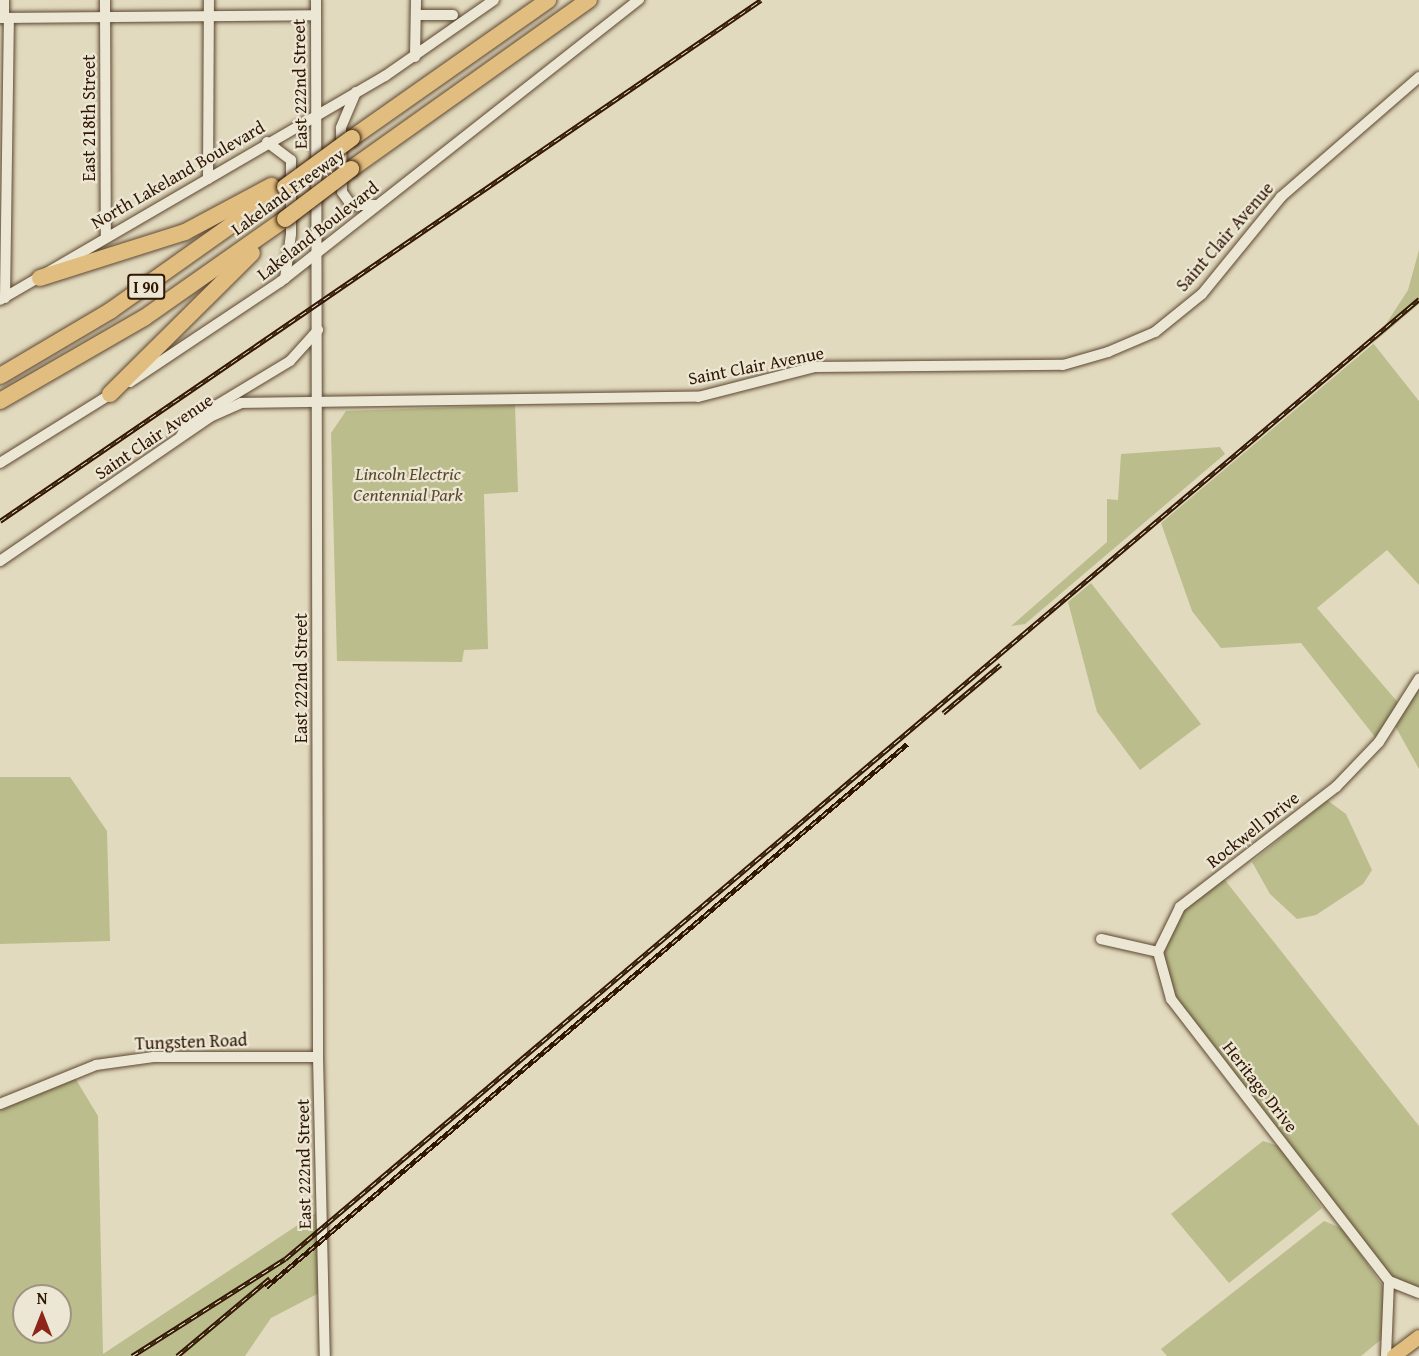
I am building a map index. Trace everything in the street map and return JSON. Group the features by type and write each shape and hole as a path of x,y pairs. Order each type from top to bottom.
{"highway":[{"name":"Lakeland Freeway","path":"0,376 187,260 285,183 548,0"},
{"name":"Lakeland Freeway","path":"0,401 144,318 589,0"},
{"path":"40,278 185,232 285,183"},
{"path":"111,394 285,219"}],"main road":[{"path":"1394,1356 1419,1337"}],"street":[{"path":"3,299 4,0"},
{"name":"East 218th Street","path":"105,0 106,236"},
{"path":"208,0 208,179"},
{"name":"East 222nd Street","path":"316,0 319,253 317,400 318,1057 325,1356"},
{"path":"415,57 416,0"},
{"name":"North Lakeland Boulevard","path":"3,299 317,112 415,57 494,0"},
{"name":"Lakeland Boulevard","path":"0,463 111,394 285,279 639,0"},
{"path":"4,18 316,15"},
{"path":"416,15 453,15"},
{"name":"Saint Clair Avenue","path":"0,561 179,438 241,404 317,400 698,397 815,367 1063,365 1155,332 1202,294 1281,197 1419,77"},
{"path":"356,91 341,128 342,192 356,207 379,204"},
{"path":"267,142 291,160 285,279"},
{"path":"179,438 189,422 290,361 318,330"},
{"name":"Rockwell Drive","path":"1158,952 1180,907 1336,786 1379,742 1419,679"},
{"path":"1101,939 1158,952"},
{"name":"Heritage Drive","path":"1158,952 1171,999 1389,1281"},
{"name":"Tungsten Road","path":"0,1104 96,1065 153,1057 318,1057"},
{"path":"1386,1356 1389,1281 1419,1293"}],"green space":[{"path":"1419,250 1419,304 1374,342 1408,290"},
{"path":"1373,343 1419,401 1419,585 1387,550 1317,608 1401,706 1419,679 1419,769 1393,722 1379,742 1301,643 1221,648 1192,611 1161,523"},
{"name":"Lincoln Electric Centennial Park","path":"515,405 518,492 484,494 488,649 464,650 462,662 337,661 331,433 346,411"},
{"path":"1220,447 1225,454 1025,624 1011,626 1107,542 1107,499 1118,500 1121,454"},
{"path":"1091,583 1201,724 1140,770 1097,712 1068,602"},
{"path":"0,777 70,777 107,831 110,941 0,944"},
{"path":"1327,800 1346,814 1372,870 1363,884 1316,915 1297,919 1270,894 1252,862"},
{"path":"1221,875 1419,1126 1419,1293 1389,1281 1171,999 1158,952 1180,907"},
{"path":"72,1073 98,1116 103,1354 322,1209 323,1291 271,1318 245,1356 0,1356 0,1104"},
{"path":"1263,1141 1279,1146 1322,1208 1229,1283 1171,1214"},
{"path":"1324,1221 1343,1229 1386,1291 1383,1338 1361,1356 1167,1356 1161,1349"}],"railway":[{"path":"0,521 761,0"},
{"path":"132,1356 285,1259 1419,299"},
{"path":"943,713 1000,665"},
{"path":"266,1287 907,744"},
{"path":"177,1356 270,1278"}]}
